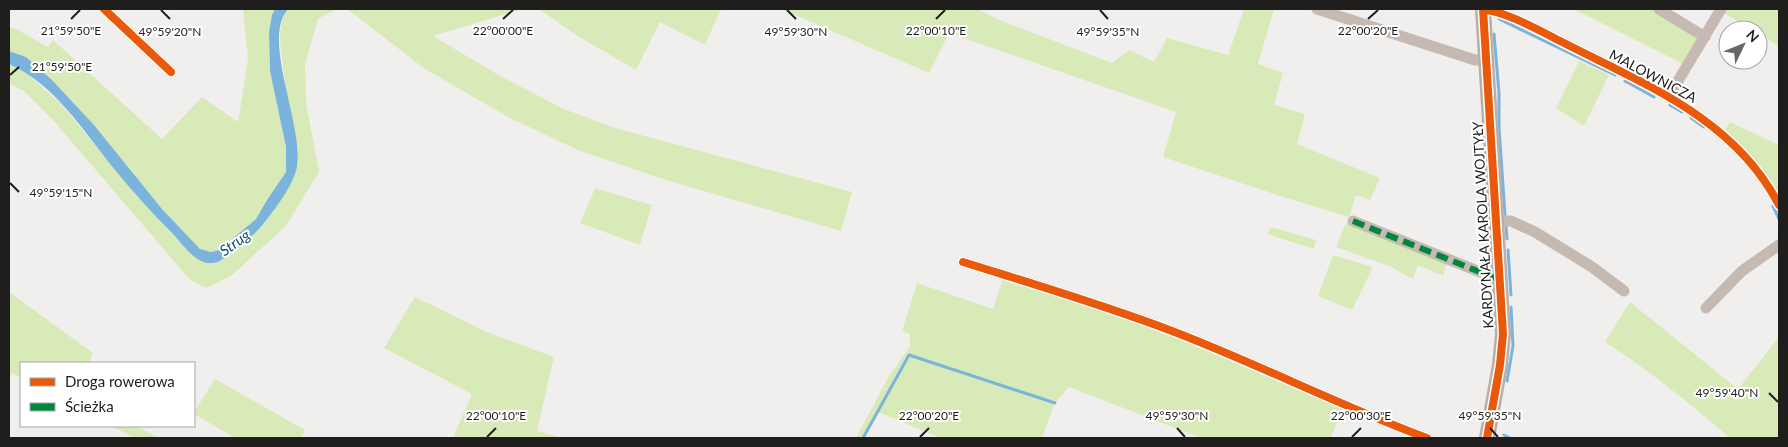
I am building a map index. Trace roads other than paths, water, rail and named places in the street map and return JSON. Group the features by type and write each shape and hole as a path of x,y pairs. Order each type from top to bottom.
{"street":[{"path":"104,9 170,72"},
{"path":"1317,9 1475,60 1486,60"},
{"path":"1659,9 1704,37"},
{"path":"1669,96 1721,9"},
{"name":"KARDYNAŁA KAROLA WOJTYŁY","path":"1483,10 1500,280 1502,343 1500,365 1486,438"},
{"name":"MALOWNICZA","path":"1483,10 1499,12 1669,96 1703,119 1737,147 1765,180 1779,205"},
{"path":"1353,220 1500,280"},
{"path":"1496,221 1511,221 1535,232 1592,267 1624,291"},
{"path":"1706,308 1742,271 1779,245"},
{"path":"963,262 1087,301 1172,331 1277,374 1394,426 1428,438"}],"water":[{"name":"Strug","path":"275,9 288,9 281,23 279,42 281,64 298,154 296,171 282,198 260,227 236,250 217,262 207,263 197,259 188,251 115,170 55,96 41,84 9,64 9,51 26,57 52,80 94,125 162,209 200,249 211,252 219,250 256,219 286,172 286,147 270,71 269,32"}],"waterway":[{"path":"1499,19 1615,75"},
{"path":"1494,34 1505,215"},
{"path":"1625,81 1654,97"},
{"path":"1670,105 1682,112"},
{"path":"1691,118 1704,127"},
{"path":"1773,206 1779,219"},
{"path":"1506,226 1507,239"},
{"path":"1508,250 1511,295"},
{"path":"1507,381 1513,346 1511,307"},
{"path":"863,438 909,355 1055,403"},
{"path":"1504,435 1510,438"}]}
